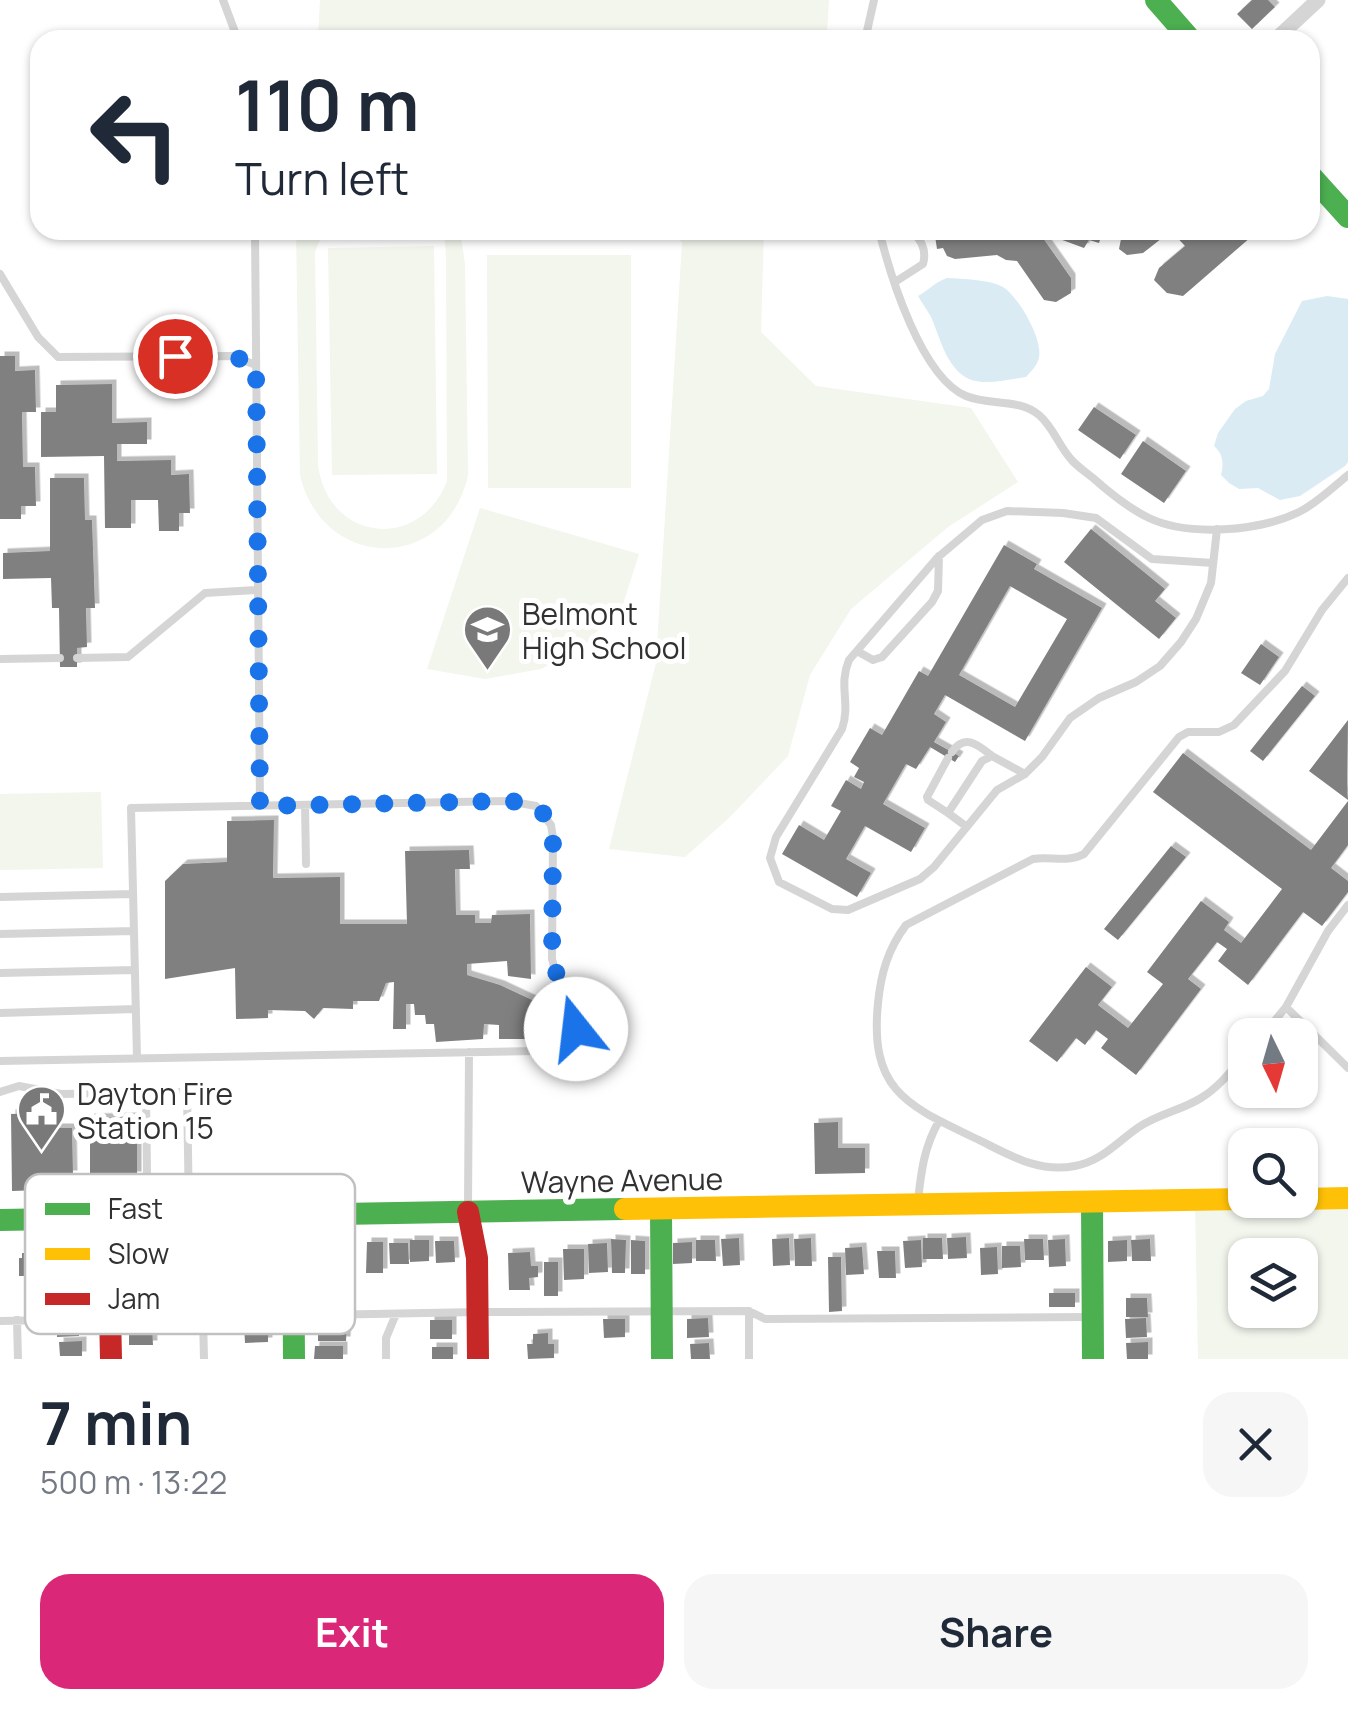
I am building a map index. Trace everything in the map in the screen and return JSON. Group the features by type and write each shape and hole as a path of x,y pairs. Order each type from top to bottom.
{"main road":[{"path":"1156,0 1182,30"},
{"path":"1320,187 1348,217"},
{"path":"1318,1198 1348,1198"},
{"name":"Wayne Avenue","path":"355,1214 1228,1200"},
{"path":"1092,1203 1093,1359"},
{"path":"661,1210 662,1359"},
{"path":"468,1212 477,1258 478,1359"},
{"name":"Wayne Avenue","path":"0,1220 25,1220"}],"street":[{"path":"1286,30 1318,0"}],"lane":[{"path":"223,0 234,30"},
{"path":"867,30 874,0"},
{"path":"254,240 260,806"},
{"path":"882,240 920,346 944,382 966,396 1019,404 1036,412 1070,458 1122,503 1153,520 1217,530 1257,525 1300,512 1348,476"},
{"path":"895,282 923,264 920,240"},
{"path":"0,274 38,337 58,357 232,356 256,365"},
{"path":"1214,563 1152,559 1096,518 1007,511 982,520 939,556 849,660 843,674 846,716 842,729 776,837 770,858 779,882 832,909 848,910 920,879 997,790 1025,774 1042,757 1070,718 1099,698 1136,682 1171,654 1196,619 1211,583 1214,563 1217,530"},
{"path":"857,651 873,660 882,657 932,602 938,591 939,556"},
{"path":"1228,1075 1204,1097 1139,1127 1092,1161 1054,1168 1022,1162 939,1121 909,1102 892,1084 879,1055 877,1014 886,959 906,925 1033,859 1068,860 1084,854 1179,737 1188,732 1219,732 1234,726 1285,671 1322,610 1348,578"},
{"path":"77,658 128,657 206,592 258,590"},
{"path":"0,659 60,658"},
{"path":"967,826 928,800 957,745 965,742 980,746 1025,774"},
{"path":"948,813 982,761 992,756"},
{"path":"0,1061 536,1051 554,1047 576,1029 578,1008 554,971 552,958 551,825 536,806 508,801 131,808 137,1058"},
{"path":"305,805 306,864"},
{"path":"0,896 133,894"},
{"path":"1276,1018 1328,930 1348,905"},
{"path":"0,934 134,931"},
{"path":"0,973 135,970"},
{"path":"1286,1006 1348,1068"},
{"path":"0,1013 136,1009"},
{"path":"468,1212 469,1052"},
{"path":"0,1092 19,1086 60,1094 188,1092 189,1174"},
{"path":"146,1093 146,1174"},
{"path":"918,1206 921,1164 939,1121"},
{"path":"355,1314 749,1310 765,1319 1093,1317"},
{"path":"749,1310 750,1359"},
{"path":"386,1359 386,1338 396,1314"},
{"path":"0,1320 25,1320"},
{"path":"17,1320 18,1359"},
{"path":"203,1334 204,1359"}],"shaded area":[{"path":"320,0 829,0 827,30 318,30"},
{"path":"296,240 320,240 315,252 318,465 325,491 339,510 356,523 376,529 397,527 417,519 434,504 447,481 444,240 461,240 468,475 456,507 436,530 412,544 385,548 358,543 333,530 313,507 300,475"},
{"path":"680,240 764,240 761,332 816,386 971,408 1018,482 948,527 851,609 810,675 788,756 685,857 609,849 656,663"},
{"path":"434,246 437,474 332,475 328,248"},
{"path":"487,255 631,255 631,488 488,488"},
{"path":"947,278 997,284 1016,299 1039,349 1037,363 1026,377 982,382 969,379 955,367 918,296"},
{"path":"1327,296 1348,299 1348,462 1300,496 1280,500 1258,488 1239,489 1221,475 1222,459 1214,446 1218,433 1235,409 1269,389 1275,354 1302,301"},
{"path":"480,508 639,554 623,604 584,646 541,669 485,679 427,669"},
{"path":"101,792 103,868 0,870 0,794"},
{"path":"1348,1198 1348,1359 1198,1359 1195,1201 1228,1200 1228,1218 1318,1218 1318,1199"}],"building":[{"path":"1252,0 1268,0 1275,7 1252,29 1237,14"},
{"path":"936,240 1044,240 1071,278 1071,293 1056,302 1044,300 1017,261 997,255 955,259 947,256 943,248 937,249"},
{"path":"1062,240 1089,240 1084,248"},
{"path":"1121,240 1160,240 1143,253 1127,255 1119,249"},
{"path":"1179,240 1247,240 1183,296 1167,293 1154,280 1159,268 1185,246"},
{"path":"0,356 15,356 15,371 35,370 36,412 22,412 23,467 35,467 36,506 21,506 21,519 0,519"},
{"path":"112,384 112,423 147,422 147,444 117,444 117,461 171,460 171,475 189,474 190,513 179,513 179,531 159,531 158,500 131,500 131,528 105,528 104,456 41,457 41,412 56,412 56,385"},
{"path":"1094,407 1136,435 1120,459 1078,430"},
{"path":"1143,441 1186,471 1164,503 1121,474"},
{"path":"50,478 84,478 85,520 92,520 95,608 86,608 87,647 77,648 77,667 60,667 59,608 52,608 51,578 3,579 3,553 50,551"},
{"path":"1091,529 1165,589 1155,601 1176,618 1159,639 1064,562"},
{"path":"1004,545 1037,564 1034,569 1102,608 1025,741 945,695 934,714 946,722 934,742 959,756 955,762 930,747 916,769 906,764 883,804 925,828 911,852 865,826 846,859 871,873 857,897 782,854 799,825 824,840 841,811 831,806 846,780 861,789 864,782 854,777 859,768 850,762 870,728 882,735 919,671 928,676","holes":["1010,586 1067,619 1015,707 959,675"]},
{"path":"1261,644 1279,657 1260,685 1241,673"},
{"path":"1302,686 1315,696 1263,761 1250,751"},
{"path":"1348,720 1347,781 1348,800 1309,771"},
{"path":"1183,753 1311,850 1348,801 1348,845 1331,868 1348,881 1348,892 1322,926 1303,912 1248,985 1218,961 1227,949 1217,942 1188,979 1201,989 1136,1075 1101,1048 1108,1039 1096,1030 1085,1045 1076,1038 1057,1062 1029,1041 1086,967 1112,987 1098,1005 1128,1028 1163,984 1147,972 1201,901 1229,922 1224,930 1241,943 1282,889 1153,792"},
{"path":"274,820 273,878 340,877 340,924 407,924 405,851 469,850 470,869 455,869 456,915 475,915 475,923 491,923 492,915 530,914 531,979 508,976 507,961 467,964 467,975 545,1006 548,1039 499,1039 499,1025 484,1024 483,1039 436,1042 434,1024 426,1024 425,1015 415,1015 414,1004 406,1004 406,1029 393,1029 394,982 386,983 379,1001 353,1001 353,1009 323,1008 314,1019 305,1011 268,1010 268,1018 236,1019 235,968 165,979 165,881 183,864 227,862 227,821"},
{"path":"1171,846 1186,857 1118,940 1104,929"},
{"name":"Dayton Fire Station 15","path":"35,1113 36,1128 72,1128 73,1174 25,1174 25,1191 12,1191 11,1114"},
{"path":"137,1117 137,1174 90,1174 90,1118"},
{"path":"838,1122 838,1148 865,1148 865,1173 815,1174 814,1123"},
{"path":"966,1237 967,1258 948,1259 947,1238"},
{"path":"739,1238 740,1265 723,1266 721,1239"},
{"path":"789,1238 790,1265 773,1266 772,1239"},
{"path":"811,1238 812,1266 795,1266 794,1239"},
{"path":"923,1238 942,1238 943,1259 923,1259"},
{"path":"611,1239 626,1240 625,1273 612,1273"},
{"path":"1024,1239 1043,1239 1044,1260 1025,1260"},
{"path":"1065,1239 1066,1266 1049,1267 1048,1240"},
{"path":"1150,1239 1151,1261 1132,1261 1131,1240"},
{"path":"410,1240 429,1240 429,1261 410,1262"},
{"path":"631,1240 645,1241 645,1274 631,1274"},
{"path":"696,1240 715,1240 716,1261 696,1261"},
{"path":"921,1240 922,1267 905,1268 903,1241"},
{"path":"1127,1240 1127,1261 1108,1262 1108,1241"},
{"path":"435,1241 454,1241 455,1262 436,1263"},
{"path":"367,1242 383,1242 383,1273 366,1273"},
{"path":"692,1242 692,1263 673,1264 673,1243"},
{"path":"389,1243 408,1243 409,1264 390,1264"},
{"path":"607,1243 608,1272 589,1273 588,1244"},
{"path":"1002,1246 1020,1246 1021,1267 1002,1268"},
{"path":"862,1247 864,1274 846,1275 845,1248"},
{"path":"997,1247 998,1274 981,1275 980,1248"},
{"path":"563,1249 584,1249 584,1279 564,1280"},
{"path":"877,1251 895,1251 896,1278 879,1278"},
{"path":"530,1252 531,1266 538,1266 538,1277 529,1278 530,1290 509,1290 508,1253"},
{"path":"25,1253 25,1276 19,1276 19,1258"},
{"path":"828,1257 841,1257 842,1311 829,1312"},
{"path":"544,1262 558,1262 558,1296 544,1296"},
{"path":"1049,1293 1075,1293 1075,1307 1049,1307"},
{"path":"1126,1298 1147,1298 1148,1317 1126,1317"},
{"path":"708,1318 709,1337 687,1338 687,1319"},
{"path":"1146,1318 1147,1337 1126,1338 1125,1319"},
{"path":"603,1319 625,1319 625,1337 604,1338"},
{"path":"430,1320 452,1320 452,1339 430,1339"},
{"path":"548,1333 548,1344 554,1344 554,1358 528,1359 527,1344 533,1344 533,1334"},
{"path":"129,1334 152,1334 153,1345 129,1345"},
{"path":"245,1334 268,1334 268,1342 245,1343"},
{"path":"318,1334 346,1334 346,1341 318,1341"},
{"path":"82,1341 82,1356 60,1356 59,1342"},
{"path":"1148,1342 1148,1359 1127,1359 1126,1343"},
{"path":"709,1343 710,1359 691,1359 690,1344"},
{"path":"315,1346 343,1346 343,1359 314,1359"},
{"path":"432,1347 453,1347 453,1359 432,1359"}],"traffic: fast":[{"path":"1156,0 1182,30"},
{"path":"1320,186 1348,217"},
{"path":"1092,1203 1093,1359"},
{"path":"355,1214 625,1209"},
{"path":"661,1210 662,1359"},
{"path":"0,1220 25,1220"},
{"path":"294,1334 294,1359"}],"traffic: slow":[{"path":"1318,1199 1348,1198"},
{"path":"625,1209 1228,1199"}],"traffic: jam":[{"path":"468,1212 477,1258 478,1359"},
{"path":"110,1334 111,1359"}],"place":[{"name":"Belmont High School","path":"487,672"},
{"name":"Dayton Fire Station 15","path":"42,1152"}],"route":[{"path":"175,356 232,356 256,365 260,806 508,801 536,806 551,825 553,838 554,971 578,1008 576,1029"}]}
